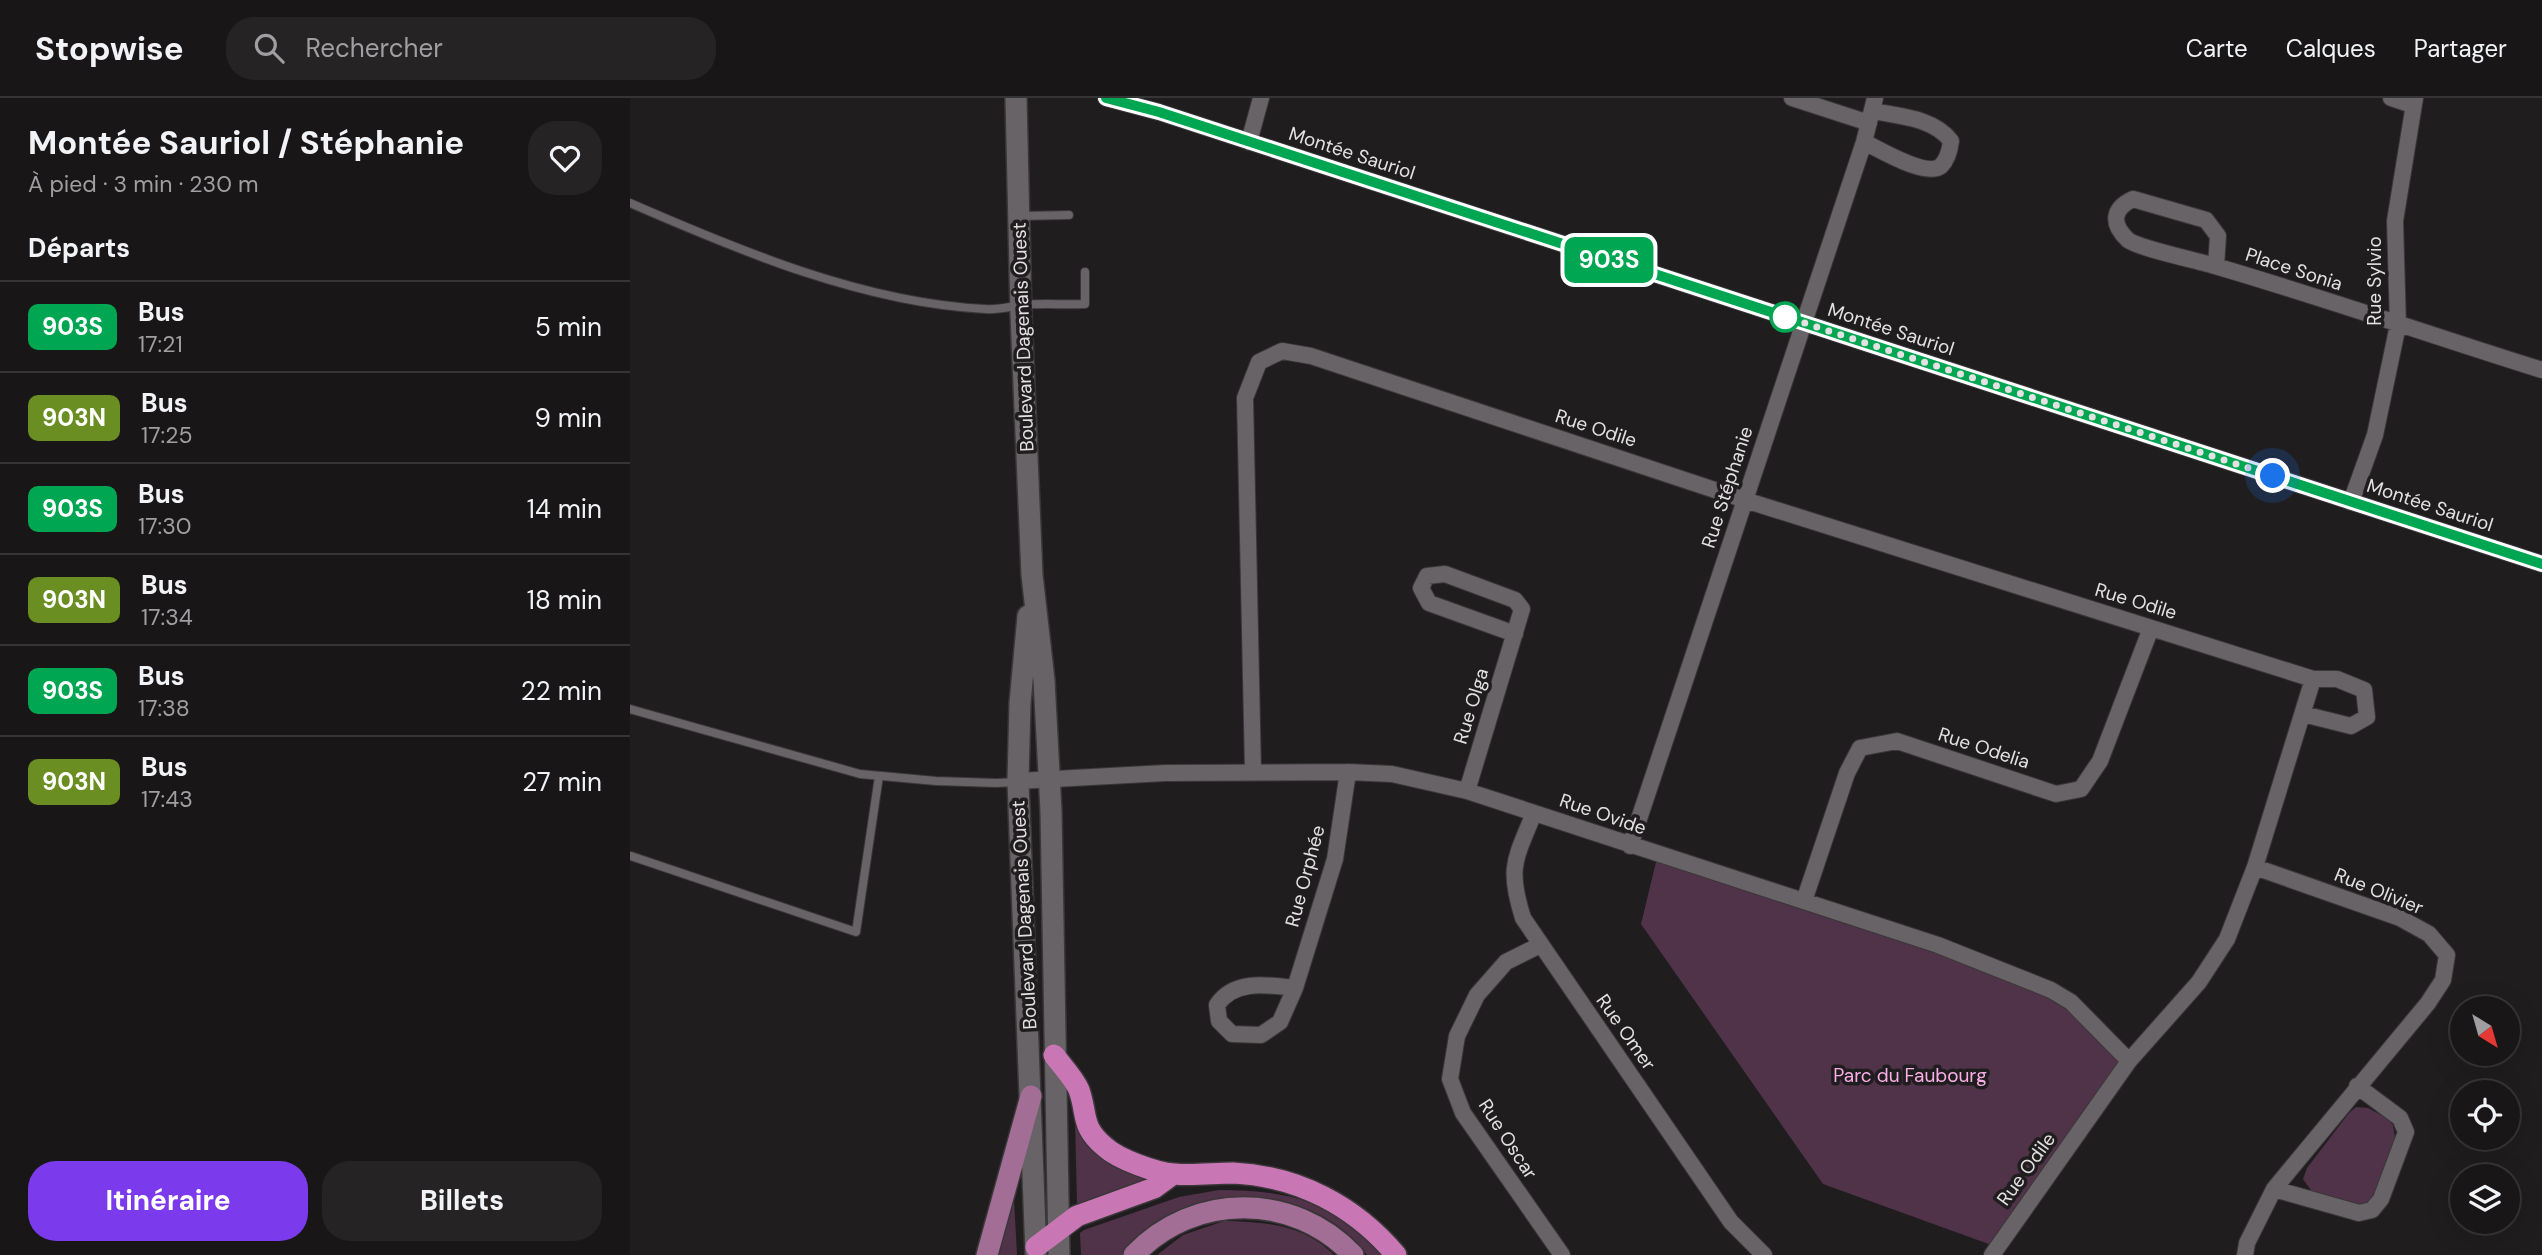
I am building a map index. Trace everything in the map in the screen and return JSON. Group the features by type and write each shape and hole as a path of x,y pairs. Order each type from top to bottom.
{"highway":[{"path":"1054,1055 1079,1090 1085,1121 1090,1131 1104,1147 1133,1164 1173,1174 1248,1174 1276,1178 1304,1187 1352,1213 1376,1233 1396,1255"},
{"path":"1036,1251 1058,1229 1077,1216 1154,1188 1173,1174"}],"main road":[{"name":"Boulevard Dagenais Ouest","path":"1016,98 1032,575 1044,680 1052,872 1059,1255"},
{"name":"Boulevard Dagenais Ouest","path":"1032,575 1020,703 1018,781 1036,1251"},
{"path":"987,1255 1031,1096"},
{"path":"1135,1255 1164,1230 1189,1217 1214,1209 1241,1207 1268,1209 1293,1216 1329,1234 1353,1255"}],"street":[{"name":"Montée Sauriol","path":"1106,98 1159,112 2542,564"},
{"path":"1249,142 1261,98"},
{"path":"1791,98 1872,110 1926,122 1946,133 1951,141 1950,150 1941,166 1932,169 1908,164 1864,142"},
{"path":"2391,98 2414,102"},
{"name":"Rue Sylvio","path":"2351,502 2375,435 2398,325 2395,221 2414,102"},
{"name":"Rue Stéphanie","path":"1630,846 1864,142 1872,110"},
{"name":"Place Sonia","path":"2216,266 2218,236 2206,220 2133,199 2123,204 2116,217 2117,228 2131,242 2216,266 2542,370"},
{"name":"Rue Odile","path":"1253,771 1245,398 1259,362 1282,351 1311,356 1745,500 2313,679 2337,679 2364,690 2367,717 2351,726 2303,714"},
{"name":"Rue Olga","path":"1467,791 1522,609 1516,600 1445,574 1426,576 1421,588 1429,603 1514,634"},
{"name":"Rue Odelia","path":"1804,901 1847,773 1860,748 1898,741 2056,793 2081,789 2100,761 2151,628"},
{"name":"Rue Odile","path":"2000,1252 2129,1062 2199,982 2227,939 2255,867 2313,679"},
{"name":"Rue Ovide","path":"1018,781 1253,771 1348,772 1392,774 1467,791 1938,945 2051,990 2071,1002 2129,1062"},
{"name":"Rue Orphée","path":"1295,988 1261,984 1236,989 1223,995 1217,1005 1219,1021 1232,1034 1261,1035 1280,1022 1295,988 1335,859 1348,772"},
{"name":"Rue Omer","path":"1534,813 1513,866 1514,890 1523,918 1731,1222 1764,1255"},
{"name":"Rue Olivier","path":"2245,1255 2247,1243 2274,1189 2428,1003 2443,980 2447,955 2429,934 2400,918 2255,867"},
{"name":"Rue Oscar","path":"1540,945 1506,961 1476,995 1457,1036 1450,1079 1463,1113 1562,1255"},
{"path":"2274,1189 2359,1213 2372,1210 2382,1199 2406,1132 2400,1118 2357,1086"}],"lane":[{"path":"630,203 734,248 867,289 927,303 1005,310 1021,305 1086,304 1085,272"},
{"path":"1019,216 1069,215"},
{"path":"630,709 860,774 996,783 1018,781"},
{"path":"631,856 856,932 879,776"}],"green space":[{"name":"Parc du Faubourg","path":"1658,854 2051,990 2129,1061 1997,1247 1823,1184 1641,924"},
{"path":"2356,1107 2368,1108 2387,1118 2393,1125 2395,1138 2374,1196 2366,1204 2358,1206 2313,1193 2303,1179 2307,1168"},
{"path":"1077,1118 1150,1179 1077,1204"},
{"path":"1219,1190 1270,1193 1303,1200 1353,1227 1385,1255 1367,1255 1350,1236 1329,1220 1306,1208 1254,1197 1201,1202 1177,1211 1155,1225 1124,1255 1081,1255 1080,1233 1084,1230 1179,1197"},
{"path":"1010,1199 1014,1199 1017,1255 994,1255"},
{"path":"1224,1221 1269,1224 1297,1231 1334,1255 1157,1255 1183,1235"}],"bus line":[{"name":"903S","path":"1106,98 1159,112 2542,564"}],"route":[{"path":"1785,317 1777,314 2273,476"}]}
